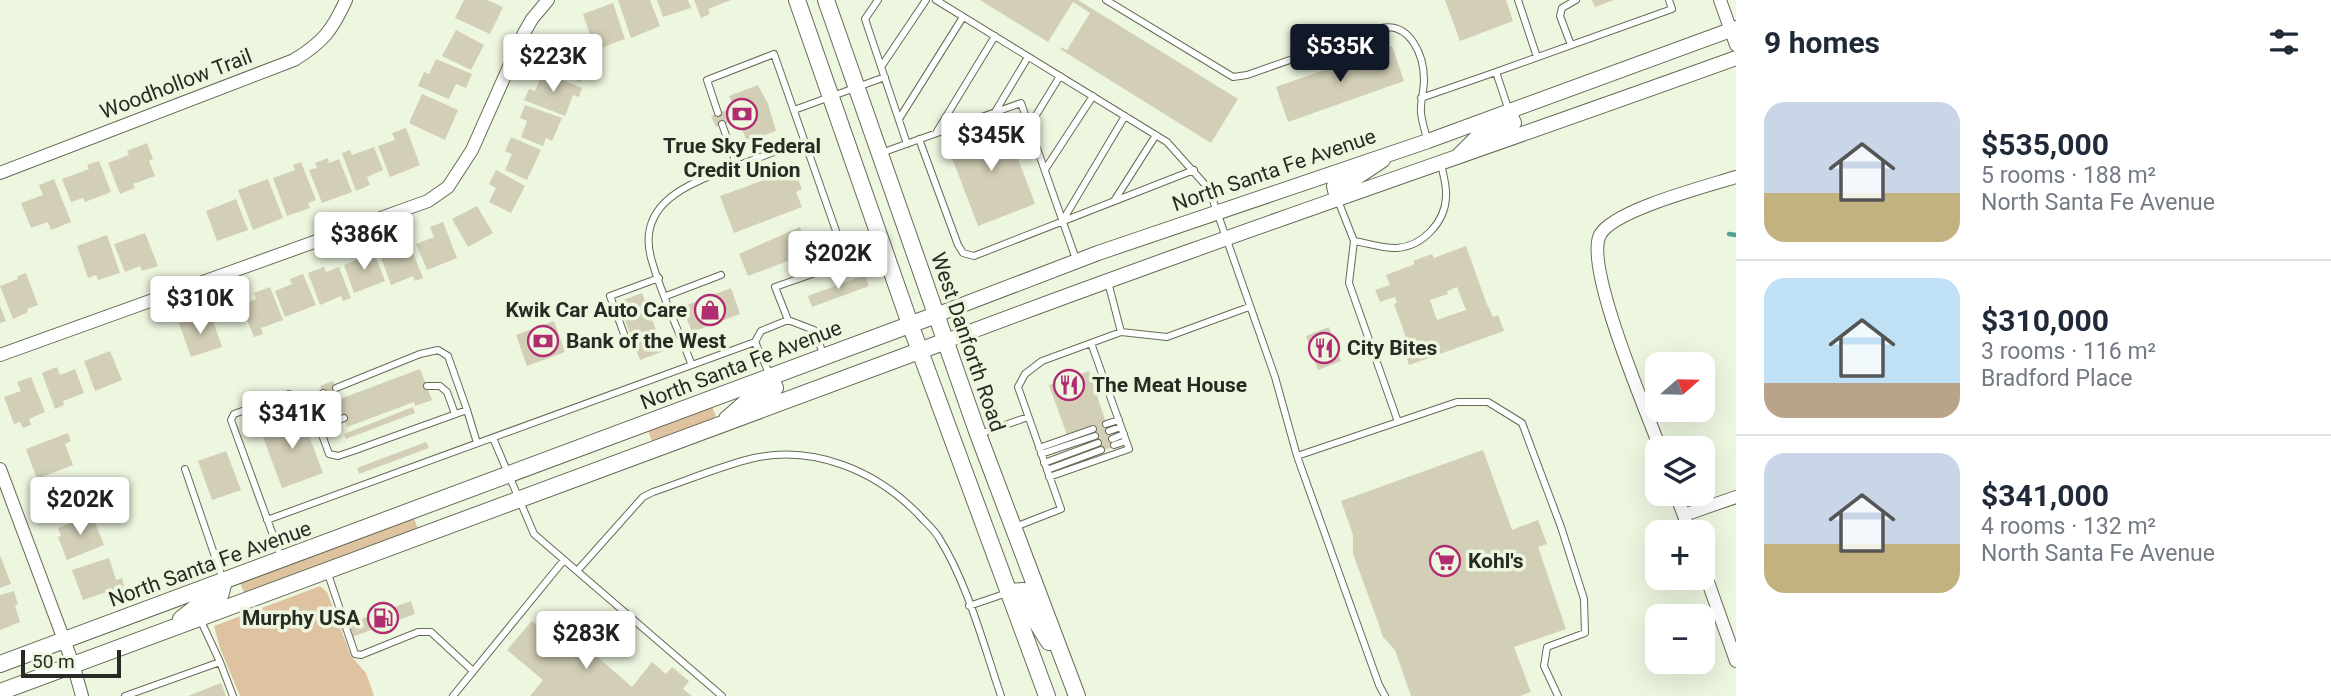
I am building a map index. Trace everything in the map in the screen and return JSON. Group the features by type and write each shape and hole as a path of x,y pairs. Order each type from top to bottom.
{"main road":[{"path":"797,0 910,324 1047,696"},
{"name":"West Danforth Road","path":"826,0 978,434 1077,696"},
{"name":"North Santa Fe Avenue","path":"0,664 936,315"},
{"path":"197,612 327,570 946,341"},
{"path":"720,425 751,398 775,388 770,376"},
{"path":"0,692 168,629 220,596 224,581"},
{"path":"1010,592 1023,591 1034,618 1066,667"}],"street":[{"path":"0,355 428,201 448,187 472,150 524,33 548,0"},
{"path":"1720,0 1733,29 1736,45"},
{"name":"Woodhollow Trail","path":"0,173 294,60 314,48 329,34 345,2"},
{"name":"North Santa Fe Avenue","path":"936,315 1216,211 1428,141 1733,29"},
{"path":"946,341 1107,280 1736,58"},
{"path":"1448,161 1479,135 1514,123 1510,111"},
{"path":"1337,198 1334,186 1356,178 1399,150"},
{"path":"1656,436 1603,292 1597,256 1600,235 1614,221 1635,211 1736,177"},
{"path":"0,469 73,664 82,696"},
{"path":"1684,515 1736,497"},
{"path":"1681,506 1686,520"},
{"path":"1711,590 1736,661"}],"lane":[{"path":"878,0 865,19 907,144"},
{"path":"881,67 926,0"},
{"path":"936,0 1167,142 1209,189 1275,377 1297,456 1385,696"},
{"path":"1106,0 1233,77 1247,75 1381,28 1399,28 1412,40 1423,64 1421,116 1428,141"},
{"path":"1518,0 1537,57"},
{"path":"1571,45 1560,16 1562,8 1576,0"},
{"path":"1421,98 1672,9 1669,0"},
{"path":"899,119 963,17"},
{"path":"936,133 995,37"},
{"path":"718,113 707,80 774,54 842,248"},
{"path":"995,112 1028,57"},
{"path":"1496,72 1510,111"},
{"path":"1030,125 1060,76"},
{"path":"794,110 885,77"},
{"path":"1046,168 1093,96"},
{"path":"879,153 1021,103 1077,261"},
{"path":"1063,220 1125,116"},
{"path":"722,124 737,166"},
{"path":"1113,202 1156,135"},
{"path":"919,139 958,245 963,253 974,257 1194,170"},
{"path":"691,363 651,256 649,235 655,213 672,195 690,184 805,141"},
{"path":"1354,241 1396,248 1416,243 1428,236 1441,216 1447,197 1448,161"},
{"path":"1337,198 1354,241 1349,283 1398,422"},
{"path":"788,320 775,287 818,272 842,248 879,235"},
{"path":"666,296 721,275"},
{"path":"624,334 610,296 659,278"},
{"path":"1107,280 1121,332"},
{"path":"1014,528 1061,509 1018,387 1025,374 1042,361 1121,332 1167,337 1250,307"},
{"path":"267,520 691,363 755,342 761,331 788,320 814,330 824,356"},
{"path":"755,342 770,376"},
{"path":"1047,470 1129,449 1091,343"},
{"path":"336,387 420,354 438,350 448,356 477,443"},
{"path":"427,386 440,386 447,392 455,414"},
{"path":"323,393 314,399 313,410 329,454 338,456 467,410"},
{"path":"282,559 231,419 234,414 289,394"},
{"path":"1297,456 1457,402 1488,401 1522,423 1562,527 1584,599 1585,633 1547,648 1544,666 1556,696"},
{"path":"978,434 1028,417"},
{"path":"319,428 344,418"},
{"path":"1122,430 1110,435 1122,430"},
{"path":"493,438 534,534 722,696"},
{"path":"1040,451 1097,440 1047,470"},
{"path":"577,571 643,497 753,459 779,455 807,456 844,464 885,484 938,535 956,570 1002,696"},
{"path":"185,469 224,581"},
{"path":"453,696 564,561"},
{"path":"327,570 355,654 361,655 418,632 431,632 473,671"},
{"path":"969,606 1010,592"},
{"path":"197,612 233,696"},
{"path":"125,696 220,662"},
{"path":"150,687 153,696"}],"shaded area":[{"path":"712,406 716,417 652,442 648,430"},
{"path":"414,518 418,529 244,593 240,582"},
{"path":"320,586 327,592 351,656 366,673 374,696 240,696 214,626"}],"building":[{"path":"464,0 487,0 503,7 490,34 455,18"},
{"path":"618,0 650,0 660,26 631,38"},
{"path":"657,0 688,0 691,8 663,17"},
{"path":"694,0 731,0 708,9 710,14 701,18"},
{"path":"980,0 1078,0 1238,99 1211,143 1060,49 1061,47 1067,50 1090,13 1073,2 1048,42"},
{"path":"1445,0 1506,0 1513,21 1460,41"},
{"path":"1592,0 1614,0 1595,7"},
{"path":"613,3 625,39 595,50 583,14"},
{"path":"456,30 484,45 471,70 442,56"},
{"path":"557,37 593,53 580,82 544,67"},
{"path":"1392,46 1404,81 1288,122 1276,87"},
{"path":"436,59 472,74 466,88 456,84 449,99 418,86 424,72 429,74"},
{"path":"543,72 582,88 579,97 573,95 565,116 524,100 529,89 535,91"},
{"name":"True Sky Federal Credit Union","path":"758,85 768,104 776,131 747,142 738,119 716,127 711,116 734,107 729,96"},
{"path":"422,94 458,110 445,140 409,123"},
{"path":"525,105 562,118 552,141 546,138 543,146 521,137 527,121 520,118"},
{"path":"1004,121 1035,204 978,226 946,142"},
{"path":"406,128 420,165 390,177 378,146 395,140 392,133"},
{"path":"511,137 541,150 527,180 505,170 512,154 505,151"},
{"path":"147,143 153,159 149,161 155,176 133,184 135,188 120,194 108,163 129,155 127,151"},
{"path":"374,147 383,170 367,177 370,185 356,191 342,153 350,150 352,155"},
{"path":"328,158 329,163 339,159 352,192 322,203 309,170 317,168 315,163"},
{"path":"99,161 111,192 85,202 83,198 71,202 62,179 89,169 87,165"},
{"path":"301,162 316,200 308,203 310,208 287,216 273,178 295,170 293,165"},
{"path":"794,169 802,189 796,192 802,207 734,233 720,196"},
{"path":"496,170 525,186 511,213 489,202 496,188 489,184"},
{"path":"54,179 71,222 51,230 48,222 31,228 21,203 43,195 39,185"},
{"path":"268,179 283,218 253,230 238,190"},
{"path":"236,199 248,230 217,241 206,211"},
{"path":"477,206 493,233 468,247 452,219"},
{"path":"443,222 457,258 427,270 416,244 434,237 430,227"},
{"path":"800,227 809,253 748,276 739,254"},
{"path":"145,233 158,266 142,271 140,266 125,272 114,244"},
{"path":"107,235 120,273 98,280 96,275 88,278 77,246"},
{"path":"407,238 423,278 415,281 413,276 391,285 378,249"},
{"path":"1466,246 1486,302 1493,317 1498,315 1504,331 1409,365 1402,345 1408,343 1394,304 1397,303 1395,297 1380,302 1375,290 1390,285 1386,275 1432,254 1434,258","holes":["1457,287 1466,310 1437,320 1430,300 1448,294 1447,291"]},
{"path":"373,250 385,281 354,293 344,265"},
{"path":"324,267 326,272 339,267 351,298 343,301 341,296 320,305 308,273"},
{"path":"26,273 38,305 13,319 0,286"},
{"path":"303,274 316,305 285,317 275,291 292,284 290,279"},
{"path":"865,275 869,286 812,307 808,296"},
{"path":"270,287 283,320 261,328 263,334 254,337 241,305 256,299 254,293"},
{"path":"731,288 740,314 692,332 682,307"},
{"path":"642,293 664,351 640,360 618,302"},
{"path":"0,306 6,321 0,323"},
{"path":"199,316 201,322 212,318 222,347 191,357 179,323"},
{"path":"554,321 565,352 527,366 516,335"},
{"path":"1329,327 1341,361 1318,370 1306,336"},
{"path":"110,351 122,380 95,391 84,361"},
{"path":"57,367 60,375 75,369 84,393 63,401 64,405 55,409 42,373"},
{"path":"420,369 432,400 415,406 414,402 347,427 337,399 327,403 320,386 333,381 340,399"},
{"path":"1089,371 1114,447 1101,451 1092,426 1067,435 1049,385"},
{"path":"31,377 45,412 29,419 31,425 23,428 20,422 14,424 4,397 21,391 17,382"},
{"path":"413,407 415,413 346,439 344,434"},
{"path":"301,414 323,473 282,488 260,429"},
{"path":"68,433 71,441 65,444 73,465 37,479 26,449"},
{"path":"426,442 429,448 359,474 357,468"},
{"path":"1483,450 1512,530 1538,520 1547,544 1538,547 1566,629 1514,647 1531,692 1520,696 1411,696 1395,650 1383,637 1353,554 1353,535 1341,501"},
{"path":"226,451 241,490 212,500 198,461"},
{"path":"74,480 80,496 85,494 89,507 52,519 43,490"},
{"path":"92,515 104,545 67,560 58,537 61,536 58,528"},
{"path":"0,555 11,584 0,588"},
{"path":"109,558 116,580 122,578 124,586 83,600 72,570"},
{"path":"14,591 20,622 0,630 0,595"},
{"path":"411,601 415,614 352,637 348,624"},
{"path":"532,621 568,652 579,641 632,687 652,662 666,674 672,667 689,681 683,689 692,696 530,696 543,680 507,650"},
{"path":"221,683 226,696 188,696"}],"waterway":[{"path":"1729,234 1736,235"}],"place":[{"name":"True Sky Federal Credit Union","path":"742,114"},
{"name":"Kwik Car Auto Care","path":"710,310"},
{"name":"Bank of the West","path":"543,341"},
{"name":"City Bites","path":"1324,348"},
{"name":"The Meat House","path":"1069,385"},
{"name":"Kohl's","path":"1445,561"},
{"name":"Murphy USA","path":"383,618"}]}
